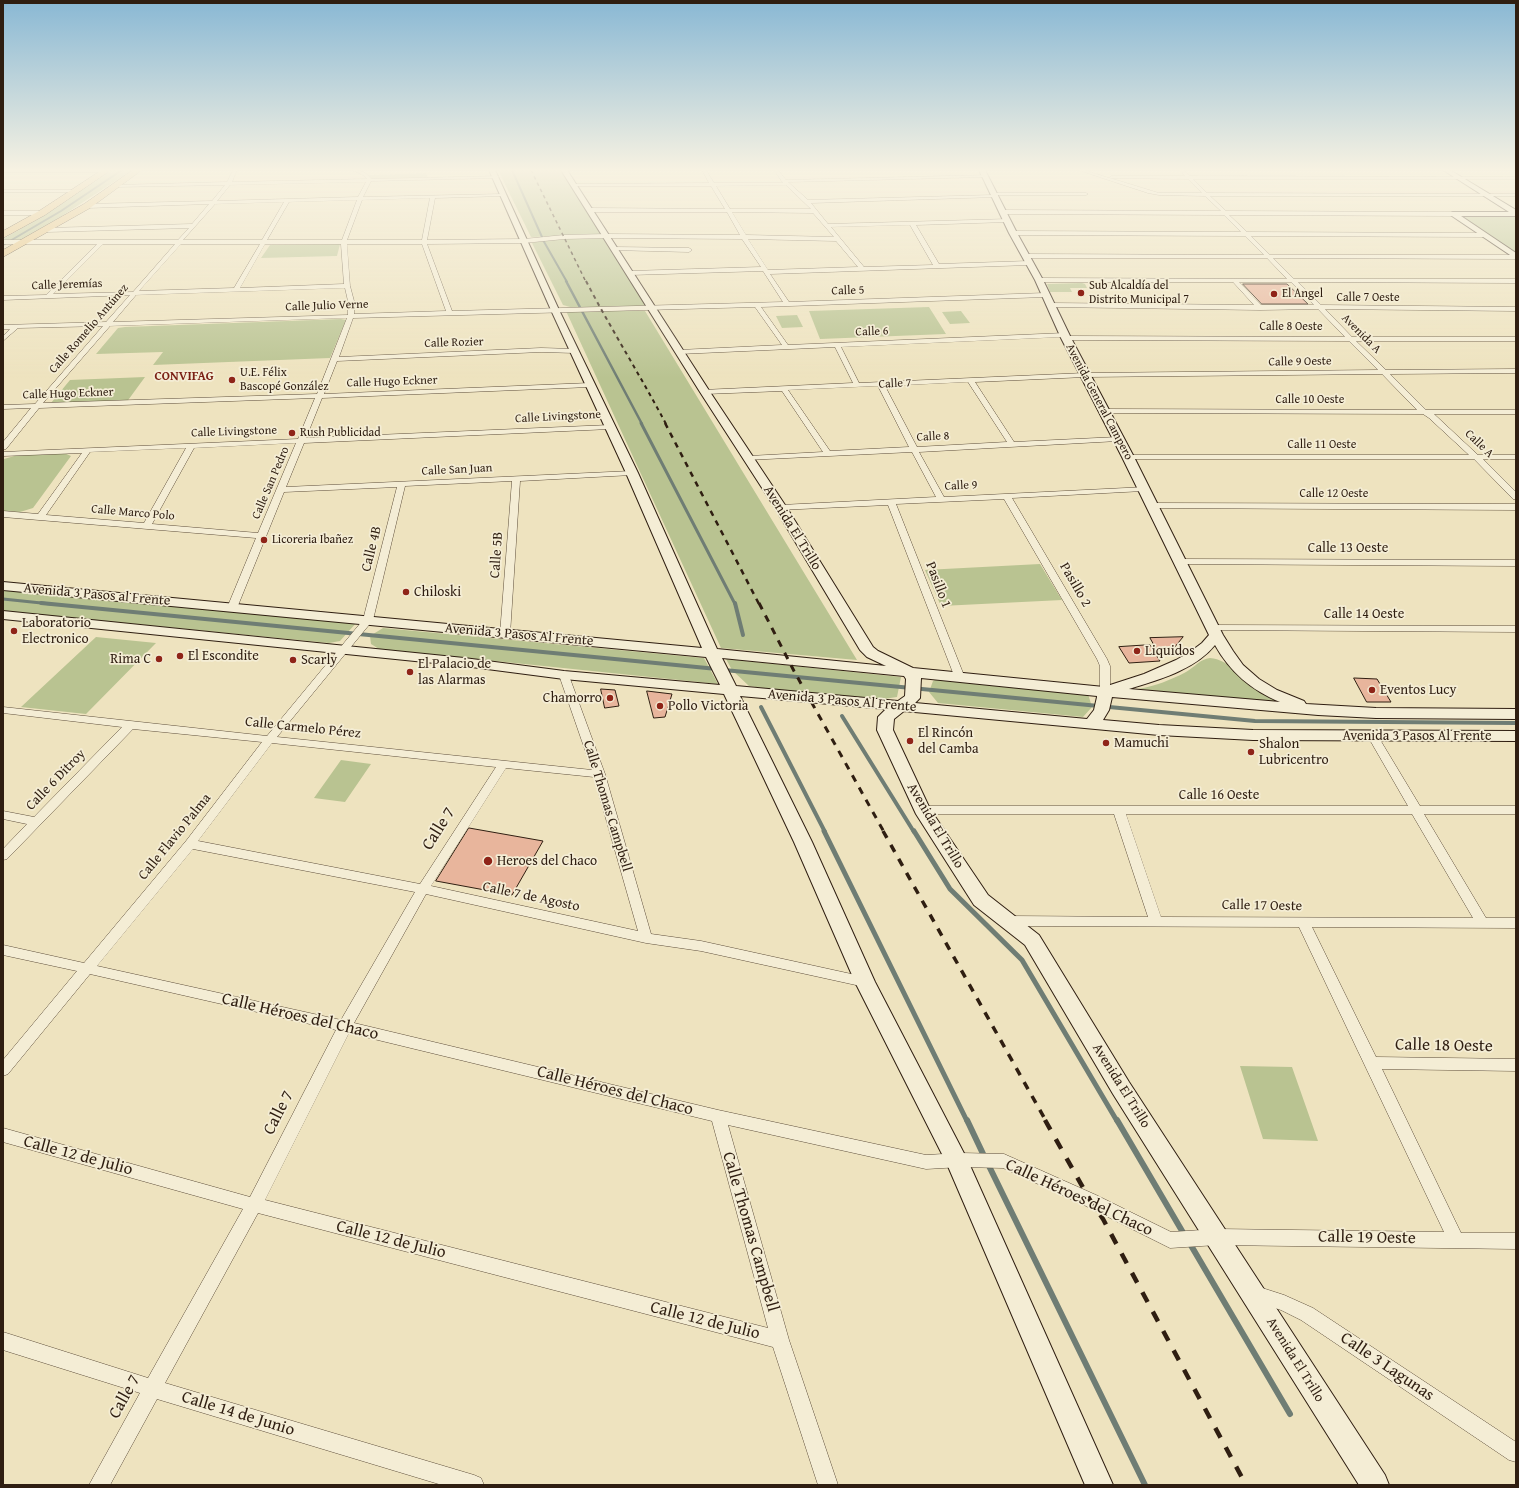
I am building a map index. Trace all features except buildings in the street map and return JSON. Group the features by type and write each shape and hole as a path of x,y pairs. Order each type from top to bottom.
{"highway":[{"path":"3,254 29,239"}],"main road":[{"name":"Avenida El Trillo","path":"609,239 679,352 781,508 867,650 872,655 912,676"},
{"name":"Avenida General Campero","path":"1016,239 1039,280 1065,337 1181,562 1214,632 1233,662 1247,676 1267,690 1290,701 1318,710"},
{"path":"1490,239 1516,257"},
{"path":"524,241 632,473 703,633 803,842 865,982 959,1161 1099,1485"},
{"name":"Avenida 3 Pasos al Frente","path":"3,586 192,604"},
{"name":"Avenida 3 Pasos Al Frente","path":"192,604 366,623 673,649 714,656 912,676 960,678 1104,700 1376,713 1516,714"},
{"name":"Avenida 3 Pasos Al Frente","path":"3,615 348,646 564,675 727,684 906,702 1090,724 1159,730 1253,735 1516,736"},
{"path":"1090,724 1099,717 1104,700 1131,684 1169,670 1210,644 1214,632"},
{"path":"673,649 686,646 696,640 703,633"},
{"path":"906,702 912,676"},
{"name":"Avenida El Trillo","path":"906,702 886,717 885,730 922,810 981,900 1032,940 1209,1237 1253,1293 1375,1485"}],"street":[{"name":"Calle Romelio Antúnez","path":"3,447 182,239"},
{"path":"3,242 424,242 524,241 540,239"},
{"path":"745,239 787,304"},
{"path":"820,239 838,240 863,269"},
{"path":"922,239 937,266"},
{"name":"Avenida A","path":"1252,239 1423,411"},
{"path":"47,297 102,242"},
{"path":"236,290 264,242"},
{"name":"Calle San Pedro","path":"232,608 261,536 282,490 351,316 351,302 347,286 344,242"},
{"path":"424,242 450,313"},
{"path":"614,249 689,250"},
{"path":"630,273 863,269 937,266 1027,259 1269,256 1516,257"},
{"path":"1039,280 1516,281"},
{"path":"1234,281 1260,308"},
{"name":"Calle Jeremías","path":"3,298 347,286"},
{"name":"Calle 5","path":"652,309 1045,295"},
{"path":"757,305 786,347"},
{"name":"Calle 7 Oeste","path":"1051,305 1260,308 1516,309"},
{"name":"Calle Julio Verne","path":"3,327 557,310 652,309"},
{"path":"3,339 16,327"},
{"name":"Calle 8 Oeste","path":"1065,337 1516,339"},
{"name":"Calle 6","path":"679,352 1065,337"},
{"path":"837,345 857,386"},
{"name":"Calle Rozier","path":"335,359 541,350 575,350"},
{"name":"Calle 9 Oeste","path":"1085,375 1516,371"},
{"name":"Calle 7","path":"705,392 1085,375"},
{"path":"970,380 1012,444"},
{"path":"880,384 940,500"},
{"name":"Calle Hugo Eckner","path":"3,407 36,407 590,385"},
{"path":"784,389 828,454"},
{"name":"Calle 10 Oeste","path":"1104,411 1516,412"},
{"name":"Calle A","path":"1423,411 1432,416 1516,497"},
{"name":"Calle Livingstone","path":"3,454 610,427"},
{"name":"Calle 8","path":"749,458 1118,439"},
{"path":"147,526 192,445"},
{"path":"40,517 88,450"},
{"name":"Calle 11 Oeste","path":"1128,457 1516,457"},
{"name":"Calle San Juan","path":"282,490 632,473"},
{"name":"Calle 5B","path":"505,634 516,479"},
{"name":"Calle 4B","path":"366,623 402,484"},
{"name":"Calle 9","path":"781,508 1143,489"},
{"name":"Pasillo 2","path":"1006,496 1102,659 1105,666 1104,700"},
{"name":"Pasillo 1","path":"891,502 960,678"},
{"name":"Calle 12 Oeste","path":"1152,506 1516,506"},
{"name":"Calle Marco Polo","path":"3,514 261,536"},
{"name":"Calle 13 Oeste","path":"1181,562 1516,563"},
{"name":"Calle Flavio Palma","path":"3,1070 190,844 270,739 366,623"},
{"name":"Calle 14 Oeste","path":"1214,632 1516,629"},
{"name":"Calle Thomas Campbell","path":"564,675 599,774 646,938"},
{"name":"Calle Carmelo Pérez","path":"3,710 130,725 599,774"},
{"name":"Calle 6 Ditroy","path":"3,856 130,725"},
{"path":"1372,736 1414,810 1482,923"},
{"name":"Calle 7","path":"99,1485 254,1205 345,1026 423,889 503,764"},
{"name":"Calle 16 Oeste","path":"922,810 1516,810"},
{"path":"1119,810 1156,921"},
{"path":"3,815 36,822"},
{"name":"Calle 7 de Agosto","path":"190,844 423,889 646,938 701,946 865,982"},
{"name":"Calle 17 Oeste","path":"1007,921 1516,923"},
{"path":"1304,923 1456,1239"},
{"name":"Calle Héroes del Chaco","path":"3,950 345,1026 718,1116 926,1162 1004,1161 1090,1200 1170,1240 1209,1237"},
{"name":"Calle 18 Oeste","path":"1371,1064 1516,1065"},
{"name":"Calle Thomas Campbell","path":"718,1116 780,1340 828,1485"},
{"name":"Calle 12 de Julio","path":"3,1135 254,1205 780,1340"},
{"name":"Calle 19 Oeste","path":"1209,1237 1456,1239 1516,1241"},
{"name":"Calle 3 Lagunas","path":"1253,1293 1284,1303 1307,1314 1516,1452"},
{"name":"Calle 14 de Junio","path":"3,1341 152,1388 474,1485"}],"green space":[{"path":"3,239 24,239 14,241"},
{"path":"606,239 647,307 570,307 563,305 532,243 539,241"},
{"path":"1494,239 1516,239 1516,254"},
{"path":"340,244 337,256 261,258 270,245"},
{"path":"1047,284 1085,284 1087,288 1070,288 1072,292 1050,292"},
{"path":"929,307 946,334 820,339 809,311"},
{"path":"566,311 645,311 857,660 721,648"},
{"path":"961,311 970,323 950,324 942,312"},
{"path":"797,315 803,327 782,328 776,316"},
{"path":"346,320 330,358 153,365 163,352 96,354 118,328 125,327"},
{"path":"145,377 126,403 51,403 70,380"},
{"path":"64,453 71,456 33,508 20,512 3,511 4,459 18,455"},
{"path":"1040,564 1062,600 941,606 925,570"},
{"path":"3,589 357,622 340,641 329,643 3,611"},
{"path":"383,628 704,658 718,684 379,649 371,644 370,636"},
{"path":"96,637 156,643 86,714 21,707"},
{"path":"1210,658 1223,662 1253,686 1287,703 1138,689 1175,678 1203,660"},
{"path":"726,659 901,677 897,697 877,700 818,696 749,686 732,670"},
{"path":"937,679 1088,694 1092,707 1083,717 938,703 929,692 933,681"},
{"path":"341,760 371,764 345,802 314,798"},
{"path":"1240,1066 1292,1067 1318,1141 1263,1139"}],"waterway":[{"path":"3,245 12,239"},
{"path":"543,240 567,282"},
{"path":"566,281 642,424"},
{"path":"641,423 735,604"},
{"path":"3,599 47,604"},
{"path":"41,603 47,604"},
{"path":"735,603 743,635"},
{"path":"47,604 717,669"},
{"path":"724,670 1255,721 1516,723"},
{"path":"761,707 825,832"},
{"path":"842,716 914,832"},
{"path":"824,831 967,1121"},
{"path":"914,831 950,889 1022,960 1117,1121"},
{"path":"967,1120 985,1158"},
{"path":"1117,1120 1185,1236"},
{"path":"988,1164 1145,1485"},
{"path":"1189,1242 1290,1414"}],"railway":[{"path":"565,239 586,282"},
{"path":"586,281 666,424"},
{"path":"665,423 759,604"},
{"path":"759,603 794,671 884,832"},
{"path":"883,831 1046,1121"},
{"path":"1045,1120 1090,1200 1103,1219 1246,1485"}],"place":[{"name":"Sub Alcaldía del Distrito Municipal 7","path":"1081,293"},
{"name":"El Angel","path":"1274,294"},
{"name":"U.E. Félix Bascopé González","path":"232,380"},
{"name":"Rush Publicidad","path":"292,433"},
{"name":"Licoreria Ibañez","path":"264,540"},
{"name":"Chiloski","path":"406,592"},
{"name":"Laboratorio Electronico","path":"14,631"},
{"name":"Liquidos","path":"1137,651"},
{"name":"El Escondite","path":"180,656"},
{"name":"Rima C","path":"159,659"},
{"name":"Scarly","path":"293,660"},
{"name":"El Palacio de las Alarmas","path":"410,672"},
{"name":"Eventos Lucy","path":"1372,690"},
{"name":"Chamorro","path":"610,698"},
{"name":"Pollo Victoria","path":"660,706"},
{"name":"El Rincón del Camba","path":"910,741"},
{"name":"Mamuchi","path":"1106,743"},
{"name":"Shalon Lubricentro","path":"1251,752"},
{"name":"Heroes del Chaco","path":"488,861"}],"district":[{"name":"CONVIFAG","path":"184,377"}]}
